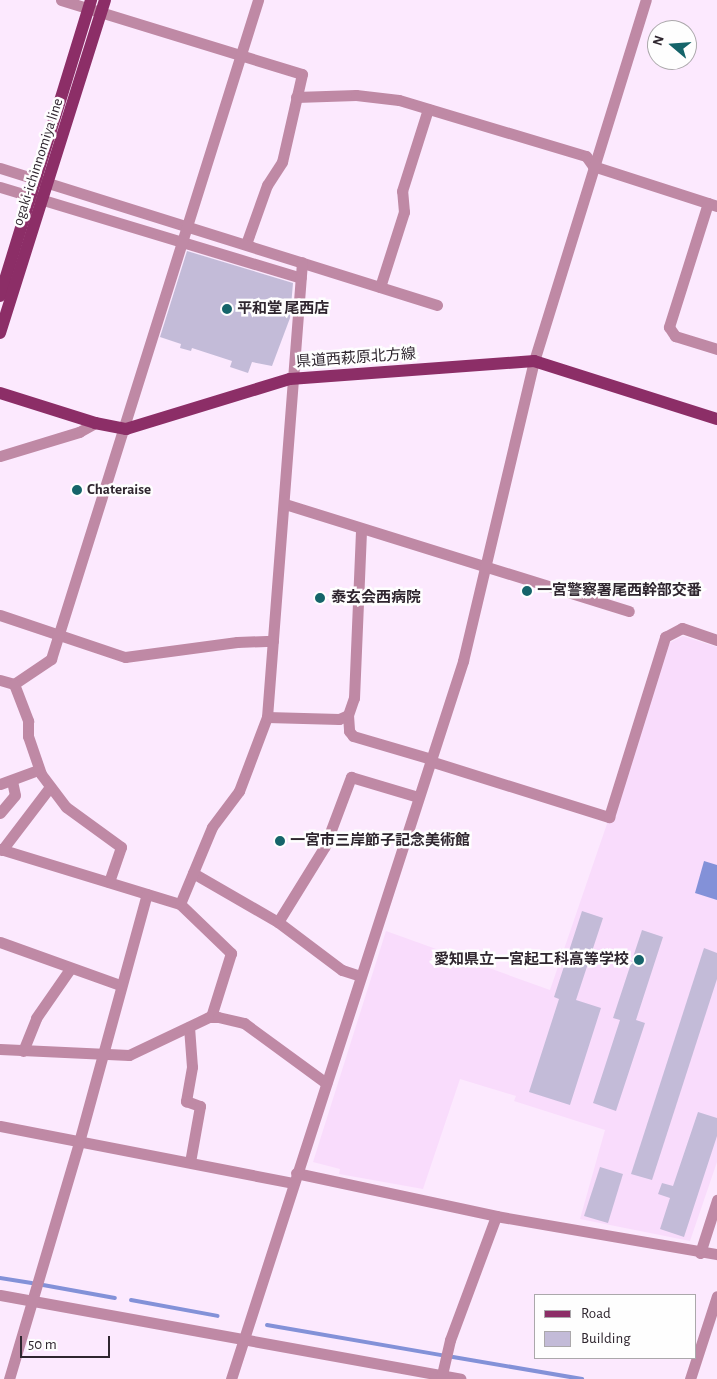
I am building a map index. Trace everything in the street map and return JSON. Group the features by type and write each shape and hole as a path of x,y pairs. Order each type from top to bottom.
{"main road":[{"name":"ogaki-ichinnomiya line","path":"0,296 37,199 105,0"},
{"name":"ogaki-ichinnomiya line","path":"43,181 89,4"},
{"name":"ogaki-ichinnomiya line","path":"0,333 37,199"},
{"name":"県道西萩原北方線","path":"0,393 95,423 126,429 295,378 534,361 717,419"}],"street":[{"path":"61,0 89,4 101,13 240,57 302,74 282,162 267,185 246,244"},
{"path":"0,680 14,684 51,659 126,429 258,0"},
{"path":"231,1379 294,1178 463,661 534,361 646,0"},
{"path":"296,97 380,96 586,156 593,166 712,204 669,327 676,336 717,349"},
{"path":"380,287 404,212 402,191 428,110"},
{"path":"0,168 436,305"},
{"path":"0,188 301,278"},
{"path":"180,904 212,827 239,791 267,717 295,378 302,262"},
{"path":"0,456 79,432 95,423"},
{"path":"285,504 630,612"},
{"path":"361,529 354,698 348,715 349,731 353,736 609,817 665,637 682,628 717,640"},
{"path":"0,615 126,657 237,642 272,641"},
{"path":"14,684 28,721 38,770 66,807 122,846 109,882"},
{"path":"267,717 339,719 348,715"},
{"path":"0,784 38,770"},
{"path":"278,922 325,846 350,777 418,797"},
{"path":"0,813 15,795 12,781"},
{"path":"50,788 1,850 180,904 231,953 211,1017"},
{"path":"193,872 278,922 342,970 360,976"},
{"path":"9,1379 34,1301 103,1054 120,985 147,894"},
{"path":"0,942 70,969 120,985"},
{"path":"23,1051 36,1018 70,969"},
{"path":"0,1050 103,1054 138,1053 211,1017 244,1023 326,1083"},
{"path":"189,1027 192,1067 186,1101 200,1106 190,1162"},
{"path":"0,1126 190,1162 294,1178 700,1253 717,1254"},
{"path":"700,1253 717,1200"},
{"path":"442,1377 450,1340 496,1216"},
{"path":"0,1295 244,1338 460,1379"},
{"path":"697,1357 717,1296"},
{"path":"690,1379 697,1359"}],"shaded area":[{"name":"愛知県立一宮起工科高等学校","path":"683,636 717,647 717,1162 690,1241 580,1219 605,1130 514,1101 516,1096 460,1079 423,1189 339,1174 340,1169 313,1162 386,931 550,990 669,643"}],"water":[{"path":"704,861 717,865 717,900 695,893"}],"building":[{"path":"187,251 293,283 290,318 272,366 252,362 248,373 230,367 232,361 192,348 191,351 180,348 181,344 160,337"},
{"path":"582,911 603,918 576,1000 601,1008 570,1105 529,1092 559,999 554,997"},
{"path":"642,930 663,937 636,1020 645,1023 616,1111 593,1103 620,1020 613,1018"},
{"path":"704,948 717,953 717,979 652,1180 631,1174"},
{"path":"698,1112 717,1118 717,1136 684,1237 660,1229 670,1198 658,1194 662,1183 673,1186"},
{"path":"600,1167 623,1174 608,1223 584,1216"}],"waterway":[{"path":"0,1278 32,1283"},
{"path":"43,1285 115,1298"},
{"path":"131,1300 218,1316"},
{"path":"267,1325 441,1355"},
{"path":"453,1357 582,1379"}],"place":[{"name":"平和堂 尾西店","path":"227,309"},
{"name":"Chateraise","path":"77,490"},
{"name":"一宮警察署尾西幹部交番","path":"527,591"},
{"name":"泰玄会西病院","path":"320,598"},
{"name":"一宮市三岸節子記念美術館","path":"280,841"},
{"name":"愛知県立一宮起工科高等学校","path":"639,960"}]}
